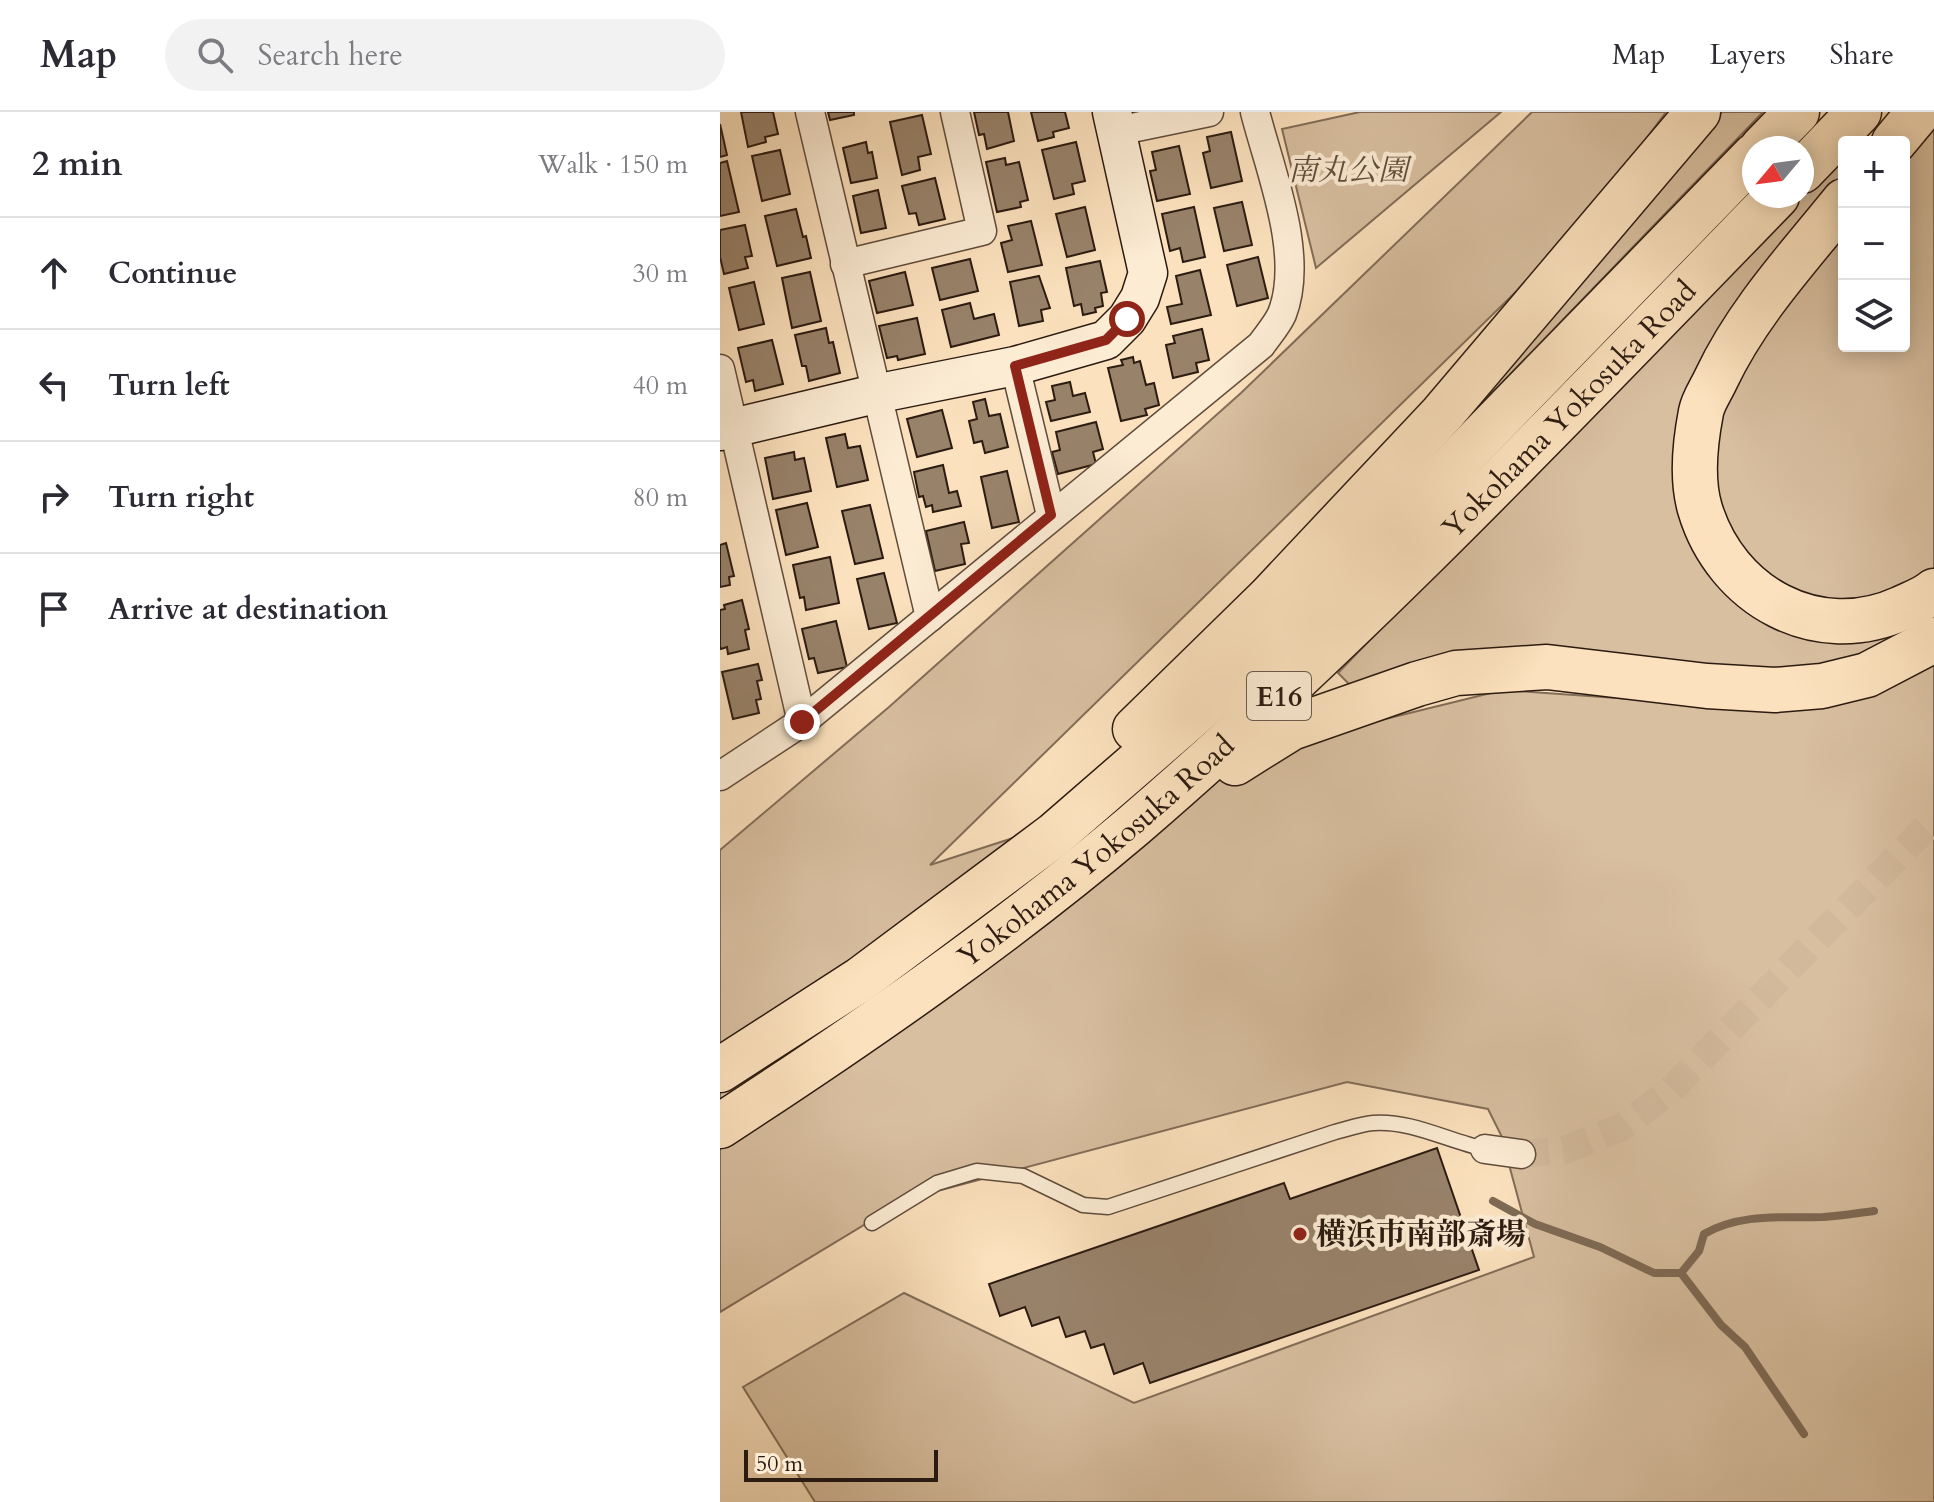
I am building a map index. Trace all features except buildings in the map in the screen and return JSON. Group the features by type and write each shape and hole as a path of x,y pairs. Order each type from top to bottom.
{"highway":[{"path":"720,1058 943,892 1087,777 1269,598 1442,414 1698,112"},
{"path":"1774,136 1797,112"},
{"path":"1814,159 1859,112"},
{"path":"1899,136 1919,112"},
{"name":"Yokohama Yokosuka Road","path":"720,1070 861,979 1054,835 1220,691 1339,583 1742,168"},
{"name":"Yokohama Yokosuka Road","path":"720,1126 852,1040 1003,929 1131,827 1276,699 1400,579 1765,208"},
{"path":"1838,208 1777,283 1744,330 1723,363 1701,409 1694,459 1699,508 1718,550 1740,579 1782,609 1820,621 1853,622 1886,615 1934,591"},
{"path":"1131,827 1291,728 1456,673 1547,667 1707,686 1775,690 1822,686 1867,675 1934,640"}],"street":[{"path":"810,112 930,617"},
{"path":"845,264 982,231 955,112"},
{"path":"727,430 875,394 1015,366 1106,340 1127,319 1140,298 1148,273 1115,122 1209,112"},
{"path":"720,776 802,722 1261,345 1281,316 1290,281 1289,243 1255,112"},
{"path":"1015,366 1051,515"},
{"path":"720,369 727,430 802,722"},
{"path":"1485,1149 1521,1154"}],"lane":[{"path":"872,1223 937,1183 977,1171 1023,1176 1083,1205 1108,1207 1335,1132 1372,1123 1409,1126 1453,1142 1485,1149"}],"green space":[{"name":"南丸公園","path":"1360,112 1501,112 1316,268 1282,129"},
{"path":"1532,112 1666,112 1578,231 930,865 1361,725 1503,690 1660,701 1934,657 1934,1502 815,1502 743,1387 904,1293 1134,1403 1534,1257 1501,1135 1488,1109 1347,1082 907,1199 720,1312 720,850 889,707 1241,393"},
{"path":"1722,112 1763,112 1470,416 1464,411"},
{"path":"1934,117 1934,574 1849,610 1765,589 1713,505 1717,424 1749,349 1838,234 1838,352 1910,352 1910,146"},
{"path":"1838,155 1838,189 1675,442 1677,509 1720,588 1789,631 1903,625 1910,643 1862,664 1356,691 1338,673 1786,208 1814,208 1814,180"}],"waterway":[{"path":"1493,1201 1535,1224 1600,1247 1654,1273 1681,1273 1721,1325 1745,1347 1804,1434"},
{"path":"1681,1273 1699,1251 1704,1234 1718,1227 1762,1218 1823,1217 1874,1211"}],"tunnel":[{"path":"1521,1154 1565,1150 1622,1127 1670,1091 1934,819"}],"place":[{"name":"横浜市南部斎場","path":"1300,1234"}],"route":[{"path":"802,722 1051,515 1015,366 1106,340 1127,319"}]}
